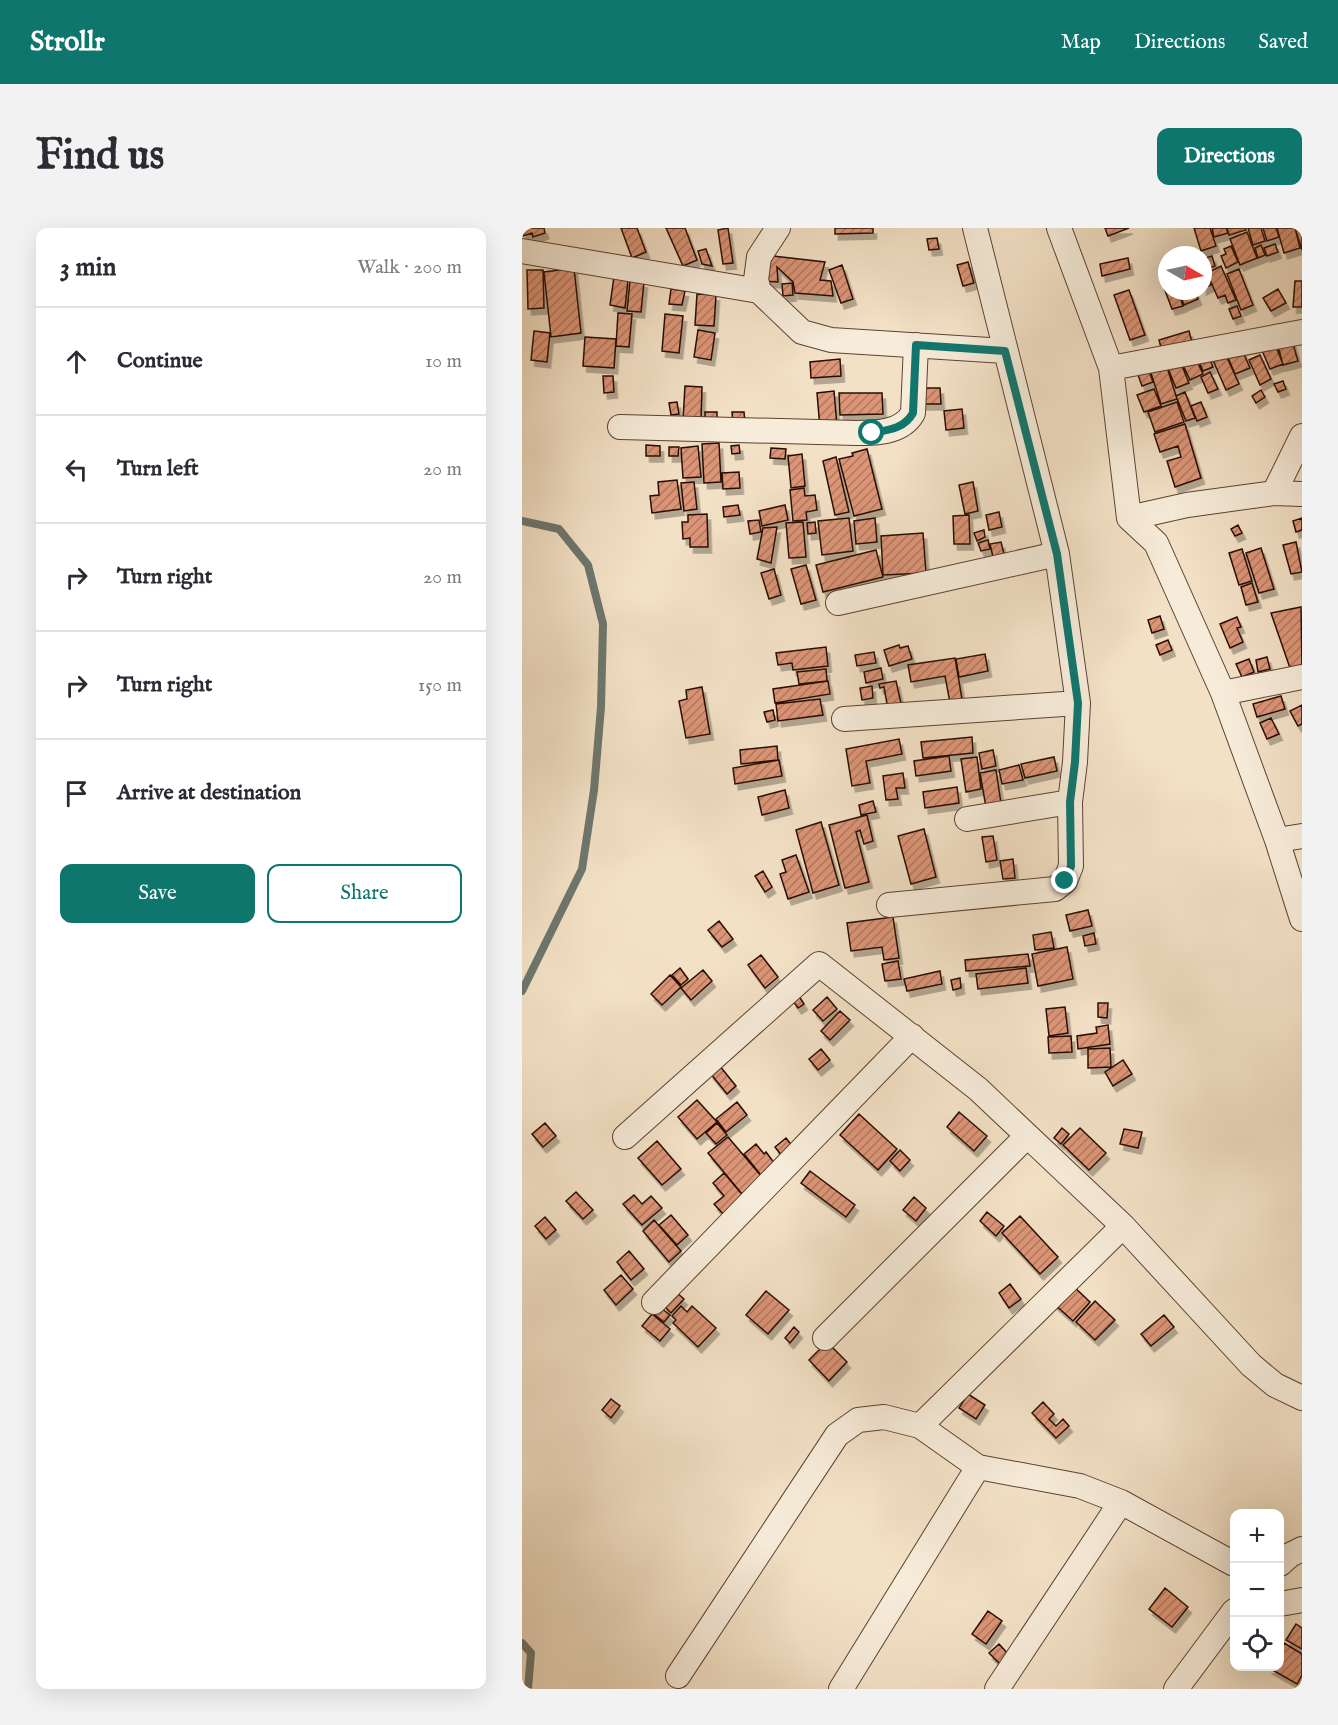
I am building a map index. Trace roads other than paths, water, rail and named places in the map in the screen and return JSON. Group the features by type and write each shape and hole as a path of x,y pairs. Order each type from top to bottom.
{"street":[{"path":"778,228 759,257 756,280 759,291 802,332 818,338 1005,351"},
{"path":"889,905 1055,890 1065,881 1071,866 1070,802 1078,703 1057,554 975,228"},
{"path":"1059,228 1111,368 1129,518 1156,543 1223,693 1277,840 1302,919"},
{"path":"522,251 759,291"},
{"path":"1111,368 1302,332"},
{"path":"620,427 864,433 889,430 909,421 913,413 916,345"},
{"path":"1274,493 1302,436"},
{"path":"1129,518 1187,506 1274,493 1302,494"},
{"path":"838,603 1057,554"},
{"path":"1223,693 1302,677"},
{"path":"844,719 1078,703"},
{"path":"967,819 1070,802"},
{"path":"1277,840 1302,836"},
{"path":"625,1137 819,964 978,1089 1123,1226 1251,1365 1275,1385 1302,1398"},
{"path":"654,1302 912,1036"},
{"path":"825,1338 1027,1136"},
{"path":"920,1426 1123,1226"},
{"path":"678,1676 837,1435 858,1420 884,1417 920,1426 978,1467 1080,1486 1121,1502 1232,1563"},
{"path":"841,1689 978,1467"},
{"path":"997,1689 1121,1502"},
{"path":"1281,1563 1302,1549"},
{"path":"1284,1603 1302,1600"},
{"path":"1176,1689 1230,1617"}],"waterway":[{"path":"522,521 559,529 588,565 603,624 601,707 594,790 582,869 522,991"},
{"path":"522,1643 531,1653 528,1689"}]}
